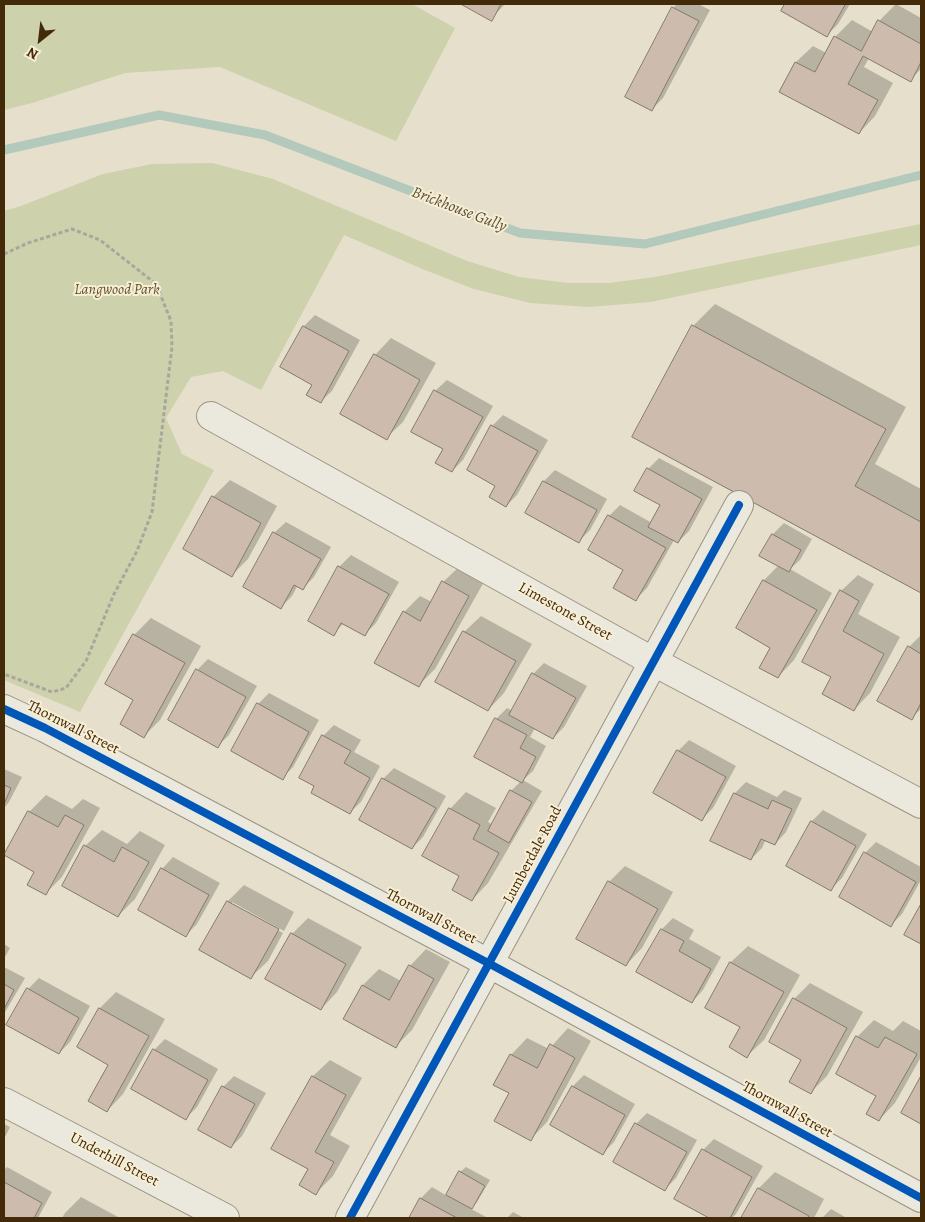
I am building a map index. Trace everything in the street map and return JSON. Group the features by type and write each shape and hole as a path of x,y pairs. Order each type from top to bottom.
{"street":[{"name":"Limestone Street","path":"211,416 654,662 921,804"},
{"name":"Lumberdale Road","path":"350,1218 739,505"},
{"name":"Thornwall Street","path":"4,709 45,728 490,964 921,1198"},
{"name":"Underhill Street","path":"4,1102 225,1218"}],"path":[{"path":"4,254 28,243 72,229 100,240 156,284 171,321 172,347 152,512 137,552 114,594 86,661 66,688 52,692 4,674"}],"green space":[{"path":"4,4 412,4 455,28 396,141 220,67 125,73 4,110"},
{"name":"Langwood Park","path":"212,163 273,179 467,261 519,277 568,283 609,283 655,277 921,224 921,245 651,302 589,307 530,303 474,289 344,235 261,390 223,371 191,377 166,418 182,454 214,470 80,712 4,680 4,211 103,174 152,164"}],"building":[{"path":"461,4 501,4 492,21"},
{"path":"785,4 845,5 827,37 781,11"},
{"path":"672,7 699,21 652,111 625,97"},
{"path":"878,20 921,44 921,62 911,82 863,56 848,84 878,100 859,134 779,92 795,62 815,72 834,36 861,51"},
{"path":"692,325 886,429 855,486 921,522 921,593 632,437"},
{"path":"303,326 349,351 321,403 306,395 312,385 280,367"},
{"path":"374,354 420,380 387,440 340,414"},
{"path":"434,390 483,417 452,472 435,463 443,449 411,432"},
{"path":"491,425 538,451 506,507 489,497 495,486 467,470"},
{"path":"647,468 702,499 678,543 648,527 660,505 634,491"},
{"path":"543,481 597,510 579,543 525,513"},
{"path":"212,496 261,523 232,577 183,549"},
{"path":"608,515 666,548 636,601 613,588 623,570 588,550"},
{"path":"273,532 321,559 303,590 294,585 281,609 243,587"},
{"path":"772,534 801,550 789,572 759,556"},
{"path":"338,566 389,594 365,636 341,623 334,636 308,621"},
{"path":"763,580 817,610 778,678 759,668 770,648 736,628"},
{"path":"442,581 469,596 419,687 374,663 403,611 420,621"},
{"path":"840,590 859,601 843,631 884,654 854,711 822,694 831,677 802,662"},
{"path":"463,631 516,661 488,711 435,682"},
{"path":"133,634 185,663 144,738 120,724 133,700 105,684"},
{"path":"908,646 921,654 921,703 912,720 877,701"},
{"path":"196,669 246,697 218,748 168,720"},
{"path":"532,673 576,698 553,739 509,715"},
{"path":"257,703 309,732 283,780 231,751"},
{"path":"495,718 527,735 520,748 536,757 522,783 474,757"},
{"path":"322,735 351,751 344,763 370,778 350,814 311,793 314,786 299,778"},
{"path":"677,750 726,777 702,821 653,793"},
{"path":"382,778 436,808 412,849 359,820"},
{"path":"4,785 11,788 4,804"},
{"path":"510,790 532,802 509,843 488,831"},
{"path":"734,793 768,809 772,800 792,809 775,845 761,839 751,860 710,841"},
{"path":"449,808 480,825 473,839 499,853 472,901 452,890 459,876 422,856"},
{"path":"28,811 58,827 65,815 84,825 46,895 27,885 34,872 4,855"},
{"path":"811,821 856,846 831,891 786,866"},
{"path":"84,845 114,862 122,847 149,862 118,917 62,886"},
{"path":"864,852 916,882 891,927 839,897"},
{"path":"161,868 209,895 186,937 138,910"},
{"path":"608,881 658,909 626,966 576,939"},
{"path":"227,901 279,929 251,979 199,950"},
{"path":"921,904 921,944 904,935"},
{"path":"661,929 684,941 679,951 711,969 692,1003 636,972"},
{"path":"291,933 346,964 321,1010 265,979"},
{"path":"730,962 784,992 747,1058 729,1047 740,1027 705,1008"},
{"path":"409,965 434,979 396,1048 343,1019 362,985 389,1000"},
{"path":"4,984 14,990 4,1009"},
{"path":"27,988 79,1018 59,1054 6,1025"},
{"path":"793,998 847,1028 811,1094 789,1082 801,1060 769,1042"},
{"path":"99,1008 149,1036 107,1112 88,1101 108,1065 77,1047"},
{"path":"856,1036 878,1048 885,1037 917,1054 879,1121 866,1114 876,1096 836,1074"},
{"path":"550,1044 575,1058 531,1141 494,1121 509,1093 493,1085 510,1054 537,1068"},
{"path":"153,1049 208,1080 186,1120 131,1089"},
{"path":"312,1076 346,1095 315,1152 334,1162 316,1195 299,1185 308,1169 271,1149"},
{"path":"921,1076 921,1124 901,1113"},
{"path":"222,1086 255,1104 231,1148 198,1130"},
{"path":"572,1086 625,1115 603,1155 550,1125"},
{"path":"635,1123 687,1152 665,1191 613,1162"},
{"path":"702,1149 752,1177 730,1218 709,1218 674,1199"},
{"path":"459,1171 485,1186 472,1209 446,1195"},
{"path":"4,1182 42,1203 34,1218 4,1218"},
{"path":"758,1188 809,1216 807,1218 741,1218"},
{"path":"420,1198 457,1218 409,1218"}],"waterway":[{"name":"Brickhouse Gully","path":"4,150 159,115 265,135 520,233 645,244 921,175"}],"cycle path":[{"path":"350,1218 739,505"},
{"path":"4,709 45,728 490,964 921,1198"}]}
